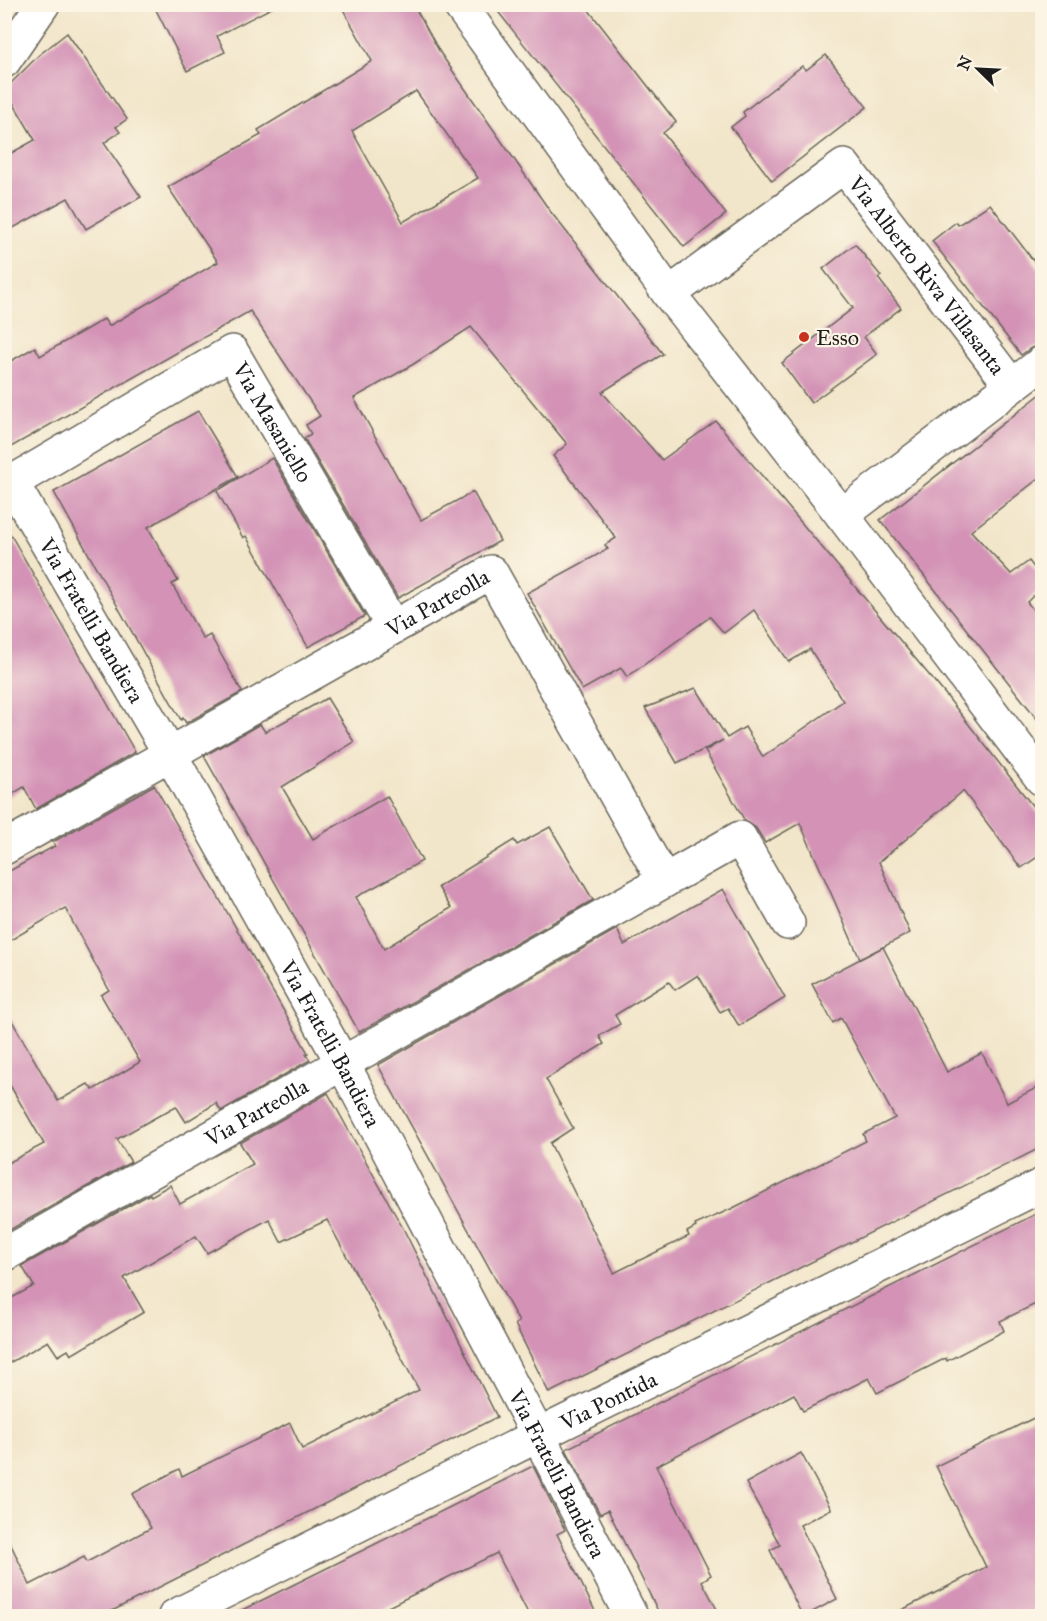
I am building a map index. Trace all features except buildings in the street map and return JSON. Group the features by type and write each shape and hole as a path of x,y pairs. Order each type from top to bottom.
{"street":[{"path":"4,61 43,4"},
{"path":"459,4 669,294 842,515 1042,779"},
{"name":"Via Alberto Riva Villasanta","path":"669,294 844,166 1011,385"},
{"name":"Via Masaniello","path":"8,485 232,352 393,627"},
{"name":"Via Alberto Riva Villasanta","path":"842,515 1042,363"},
{"name":"Via Fratelli Bandiera","path":"8,485 170,754 343,1064 631,1617"},
{"name":"Via Parteolla","path":"4,848 491,572 664,881"},
{"name":"Via Parteolla","path":"4,1255 740,838 788,923"},
{"name":"Via Pontida","path":"175,1617 1042,1185"}],"place":[{"name":"Esso","path":"804,337"}]}
